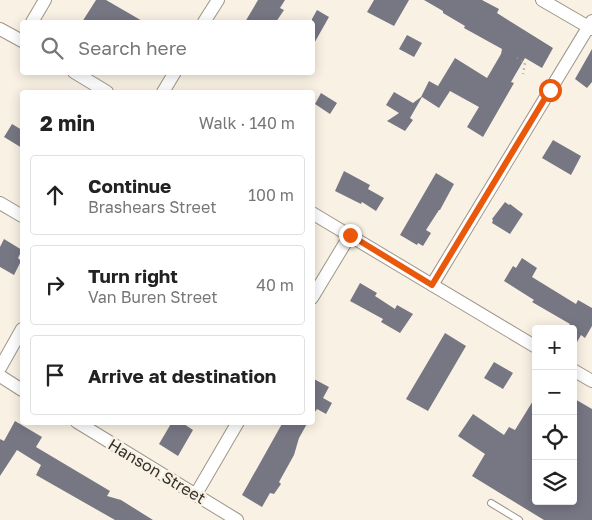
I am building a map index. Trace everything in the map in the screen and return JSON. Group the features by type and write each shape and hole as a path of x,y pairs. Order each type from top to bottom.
{"street":[{"path":"33,20 45,0"},
{"path":"205,20 218,0"},
{"path":"432,285 591,26 542,0"},
{"path":"0,29 20,40"},
{"path":"79,75 104,90"},
{"path":"164,90 173,75"},
{"path":"0,203 20,215"},
{"path":"315,216 532,345"},
{"path":"315,293 350,235"},
{"path":"0,368 20,333"},
{"path":"577,372 592,381"},
{"path":"0,376 20,389"},
{"name":"Hanson Street","path":"82,425 237,520"},
{"path":"196,494 236,425"}],"lane":[{"path":"491,503 519,520"}],"path":[{"path":"517,58 524,63 523,74"}],"building":[{"path":"96,0 106,0 141,20 83,20"},
{"path":"258,0 285,0 280,8 284,10 277,20 246,20"},
{"path":"374,0 409,0 394,26 367,12"},
{"path":"424,0 482,0 499,9 497,13 553,48 542,68 525,58 511,82 514,83 483,137 467,127 479,107 450,91 439,108 422,97 410,118 413,120 405,131 387,121 399,113 386,105 394,92 413,103 421,97 429,81 438,86 455,58 487,78 501,54 502,49 464,28 465,26"},
{"path":"317,10 329,17 315,42 315,20 312,19"},
{"path":"407,35 422,43 414,57 399,49"},
{"path":"592,49 592,82 587,88 575,79"},
{"path":"321,93 337,103 330,114 315,104"},
{"path":"12,124 20,129 20,147 4,137"},
{"path":"553,140 581,156 571,175 542,158"},
{"path":"344,171 370,185 368,189 384,198 376,211 362,202 361,204 335,191"},
{"path":"436,173 454,184 440,210 426,230 431,233 423,246 418,243 417,245 400,235"},
{"path":"505,202 523,214 510,234 492,223 492,219"},
{"path":"4,239 20,249 18,258 20,263 14,275 0,267 0,247"},
{"path":"522,258 537,268 532,277 576,304 578,300 592,308 592,326 585,338 581,335 577,342 577,325 569,325 532,302 534,300 504,281 513,266 516,268"},
{"path":"360,283 377,293 375,296 395,309 397,305 413,314 400,333 381,322 383,319 350,301"},
{"path":"445,333 466,346 428,411 406,399"},
{"path":"494,362 513,373 503,389 484,378"},
{"path":"315,380 329,387 323,398 332,403 326,414 317,409 315,412"},
{"path":"577,400 592,409 592,520 544,520 472,476 485,454 458,436 473,414 504,435 509,427 515,430 532,402 532,505 577,505"},
{"path":"15,421 42,437 36,447 110,491 107,496 121,500 153,520 115,520 36,475 41,465 17,450 0,476 0,439 4,441"},
{"path":"170,425 186,425 193,430 178,456 159,444"},
{"path":"281,425 306,425 299,438 294,455 279,482 281,484 274,494 270,493 262,507 242,495"}],"route":[{"path":"350,235 432,285 550,90"}]}
